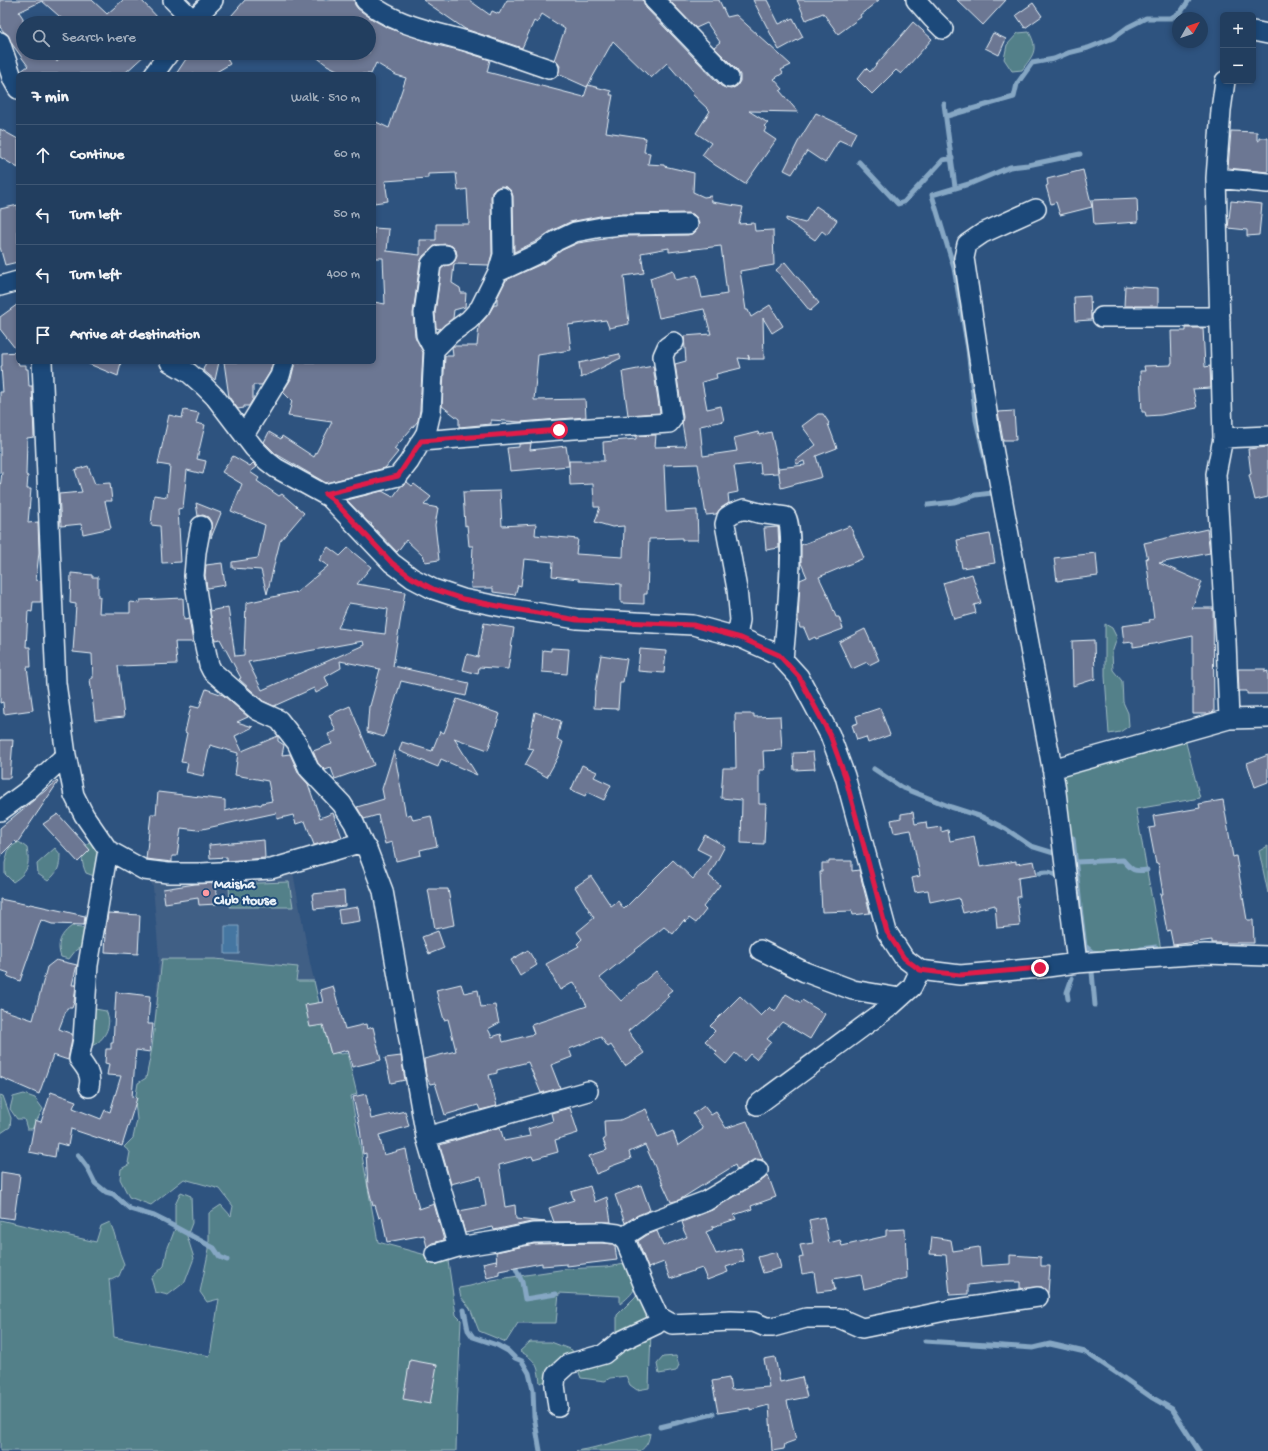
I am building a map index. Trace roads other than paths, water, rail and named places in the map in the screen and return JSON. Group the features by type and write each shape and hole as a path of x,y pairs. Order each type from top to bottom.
{"street":[{"path":"172,0 186,16"},
{"path":"196,16 213,0"},
{"path":"365,0 393,18 412,26 476,44 550,69"},
{"path":"654,0 729,78"},
{"path":"916,0 944,29"},
{"path":"1256,32 1268,34"},
{"path":"0,42 16,85"},
{"path":"155,72 164,60"},
{"path":"1225,84 1221,110 1216,178 1223,438 1216,474 1226,641 1228,719"},
{"path":"1216,178 1268,183"},
{"path":"434,350 451,332 469,320 480,308 498,272 503,255 502,197"},
{"path":"1036,209 983,233 967,244 964,258 990,432 1052,769 1077,963"},
{"path":"498,272 541,252 556,241 576,232 623,225 688,224"},
{"path":"325,494 398,476 426,433 432,412 434,350 426,335 424,313 431,264 440,255 446,255"},
{"path":"0,286 16,281"},
{"path":"1102,317 1220,317"},
{"path":"421,441 669,423 672,419 663,356 667,347 674,342"},
{"path":"42,364 56,675 66,755 74,795 84,815 108,850 144,870 168,873 202,873 271,869 356,844 364,846"},
{"path":"173,364 189,373 215,397 254,448 267,461 333,500 392,563 412,578 433,589 463,599 577,620 693,625 737,636 779,655 799,677 830,735 845,776 887,932 904,958 920,970 960,975 1077,963 1205,954 1268,956"},
{"path":"244,435 280,376 283,364"},
{"path":"1223,438 1268,436"},
{"path":"737,636 740,620 737,589 725,524 728,517 733,513 744,509 786,517 789,521 790,528 790,552 783,660"},
{"path":"201,526 196,552 194,576 209,665 212,671 257,710 278,720 297,743 309,769 342,804 354,823 364,846 369,852 383,891 426,1137 458,1247"},
{"path":"1052,769 1228,719 1268,718"},
{"path":"4,803 26,792 66,755"},
{"path":"89,1087 89,1073 79,1059 83,1039 88,965 108,850"},
{"path":"760,950 805,972 853,990 900,998"},
{"path":"757,1105 892,1006 912,987 920,970"},
{"path":"426,1137 588,1091"},
{"path":"622,1238 642,1225 706,1201 758,1170"},
{"path":"435,1254 458,1247 533,1233 602,1232 618,1234 626,1242 658,1316 672,1324 732,1321 754,1322 766,1327 773,1327 806,1318 839,1318 862,1328 950,1310 1038,1297"},
{"path":"558,1407 555,1385 556,1375 568,1364 604,1354 619,1342 657,1324"}],"waterway":[{"path":"947,116 1014,97 1017,84 1032,63 1054,59 1068,53 1088,48 1113,38 1128,27 1146,18 1171,18 1181,12 1189,0"},
{"path":"944,104 955,187"},
{"path":"989,476 976,420 968,349 954,268 932,195 972,183 1010,167 1028,165 1080,154"},
{"path":"859,162 898,204 904,202 943,160 952,158"},
{"path":"928,505 954,502 976,495 992,493"},
{"path":"874,769 901,787 951,807 982,817 1006,829 1031,846 1057,854"},
{"path":"1073,838 1085,946 1092,952 1099,953"},
{"path":"1076,862 1123,860 1133,870 1147,870"},
{"path":"1040,873 1050,872 1059,877"},
{"path":"1141,949 1156,947"},
{"path":"1092,972 1095,1005"},
{"path":"1068,999 1067,992 1072,978"},
{"path":"78,1155 87,1167 95,1183 106,1192 113,1194 130,1209 154,1216 166,1222 214,1248 220,1257 227,1260"},
{"path":"513,1262 522,1282 525,1299 556,1294"},
{"path":"464,1310 468,1330 473,1337 497,1345 508,1351 515,1358 522,1361 529,1373 533,1390 534,1416 540,1451"},
{"path":"925,1341 1033,1348 1050,1344 1085,1352 1151,1397 1172,1409 1199,1451"},
{"path":"660,1427 713,1414"}],"place":[{"name":"Maisha Club House","path":"206,893"}]}
